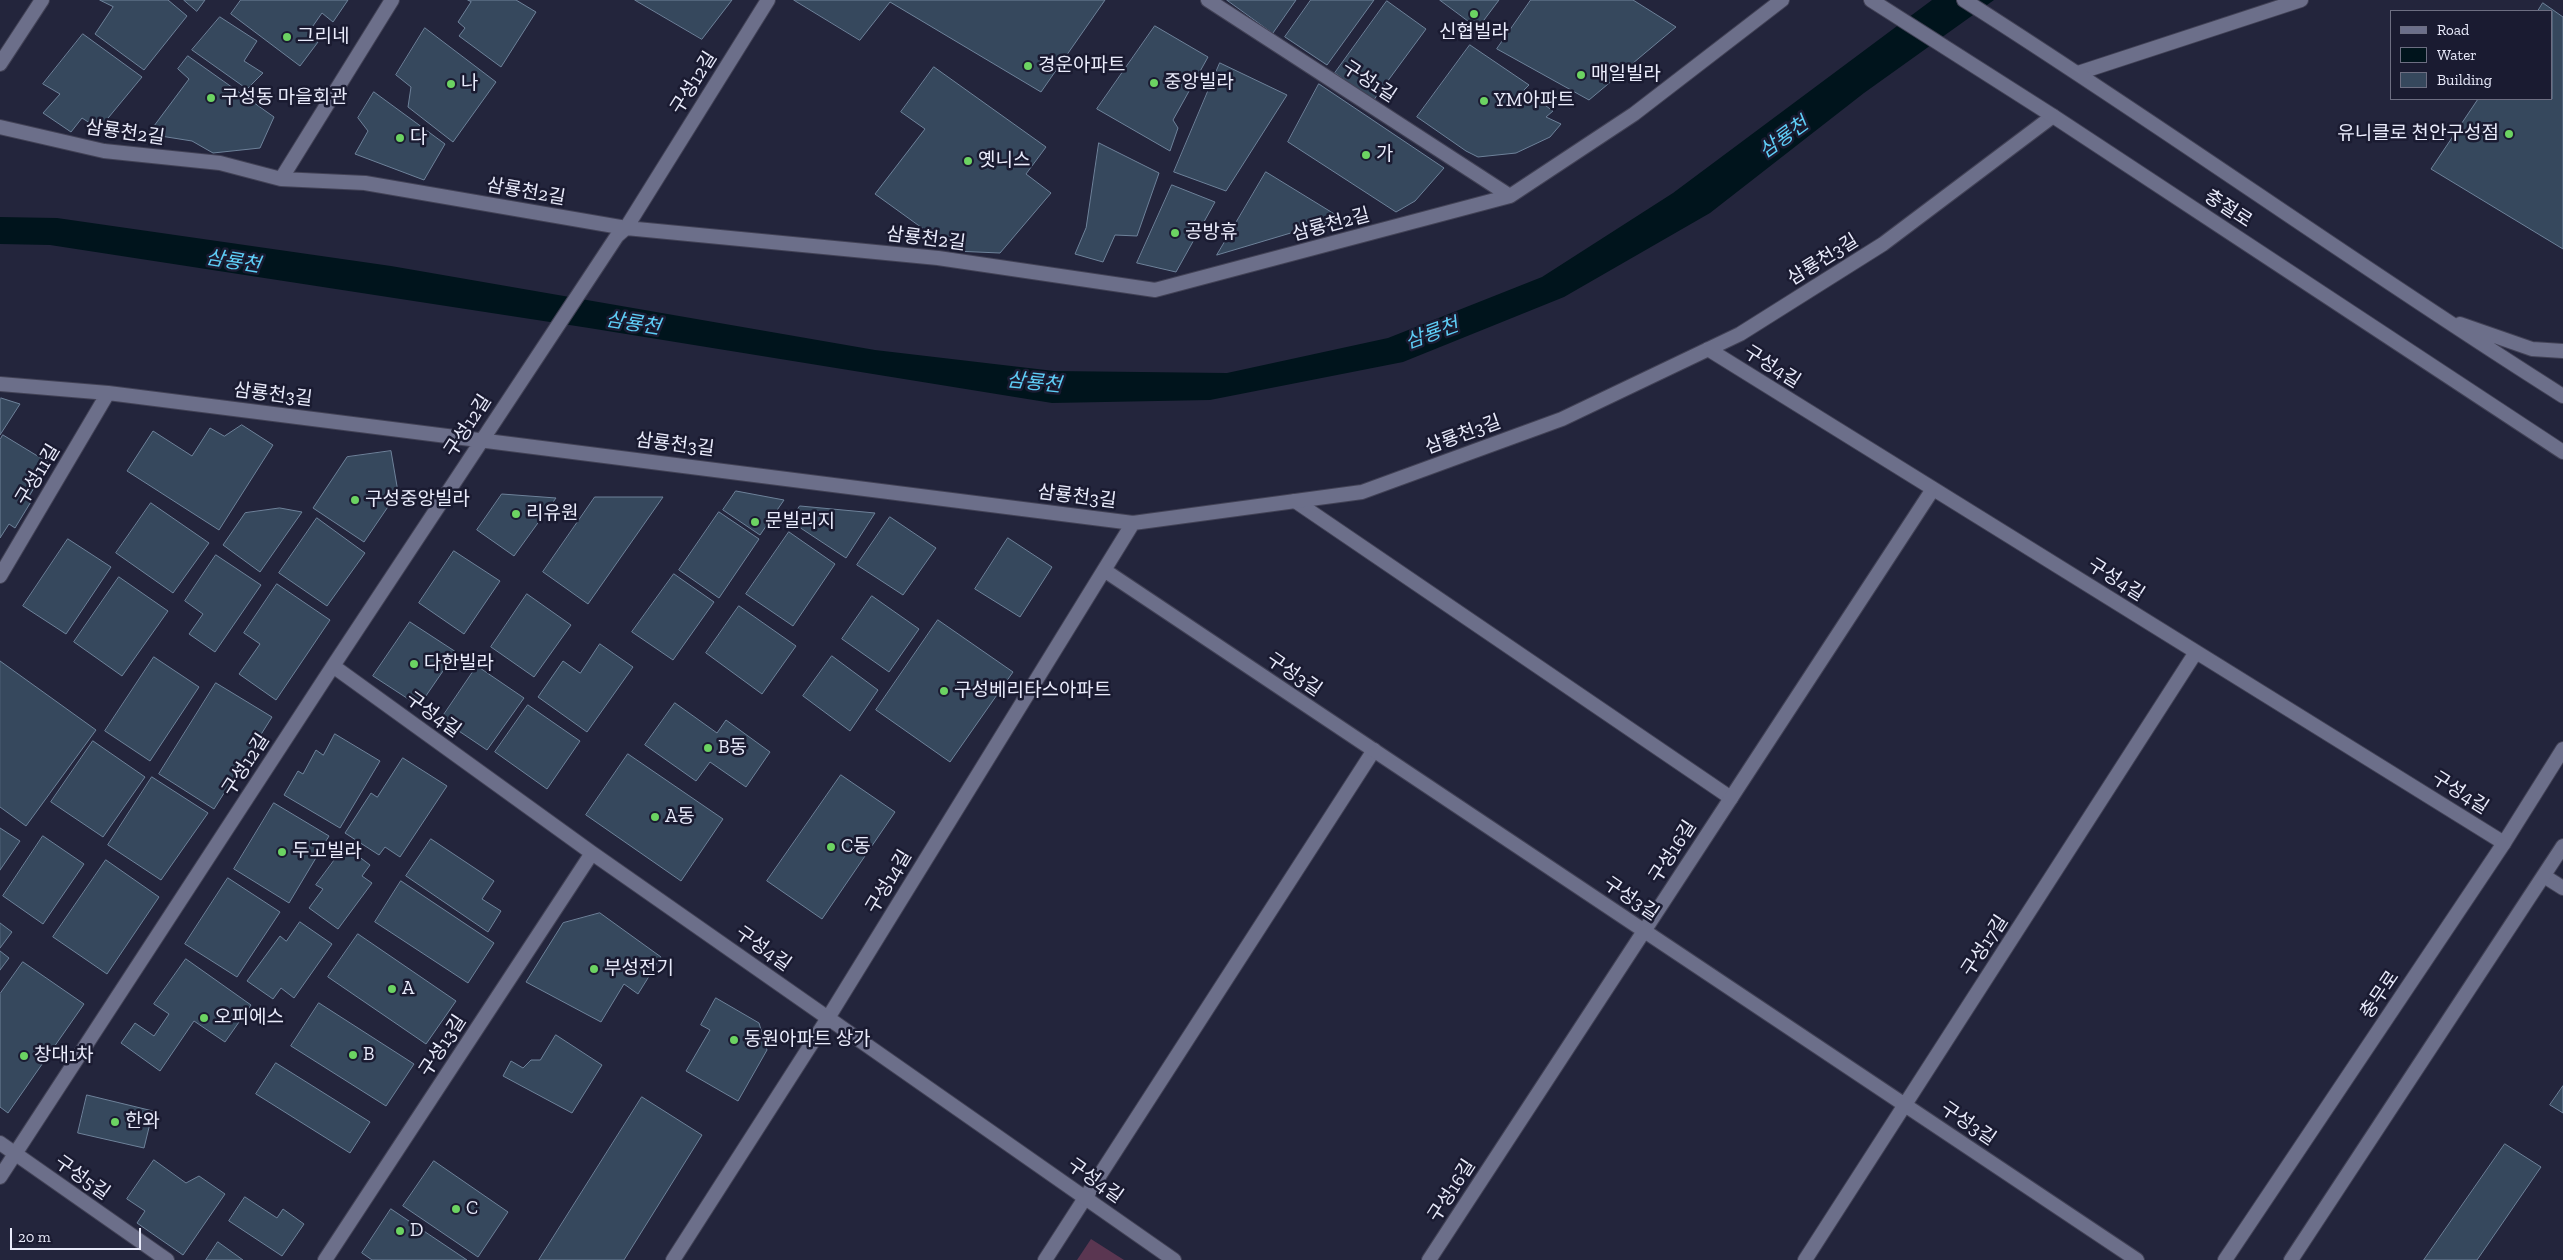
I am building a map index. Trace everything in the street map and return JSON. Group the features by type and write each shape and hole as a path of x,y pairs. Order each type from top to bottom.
{"street":[{"path":"0,64 42,0"},
{"path":"281,179 392,0"},
{"name":"구성12길","path":"0,1177 333,666 621,232 768,0"},
{"name":"구성1길","path":"1208,0 1510,196"},
{"name":"삼룡천2길","path":"0,127 104,151 220,164 281,179 365,183 621,232 938,258 1155,290 1510,196 1634,114 1782,0"},
{"name":"충절로","path":"1872,0 2053,116 2563,452"},
{"name":"충절로","path":"1964,0 2078,73 2438,317 2563,396"},
{"path":"2078,73 2301,0"},
{"name":"삼룡천3길","path":"0,384 108,393 1134,523 1362,492 1553,422 1740,334 1883,244 2053,116"},
{"path":"2438,317 2532,349 2563,351"},
{"name":"구성4길","path":"1708,349 2504,842"},
{"name":"구성11길","path":"0,576 108,393"},
{"name":"구성16길","path":"1429,1260 1933,489"},
{"path":"1295,501 1730,798"},
{"name":"구성14길","path":"673,1260 828,1018 1134,523"},
{"name":"구성3길","path":"1104,570 2137,1260"},
{"name":"구성17길","path":"1805,1260 2196,652"},
{"name":"구성4길","path":"333,666 592,853 1174,1260"},
{"name":"충무로","path":"2225,1260 2504,842 2563,749"},
{"path":"1046,1260 1374,750"},
{"path":"2291,1260 2563,846"},
{"name":"구성13길","path":"325,1260 592,853"},
{"path":"2544,876 2563,888"},
{"name":"구성5길","path":"0,1143 167,1260"}],"shaded area":[{"path":"1091,1239 1124,1260 1077,1260"}],"water":[{"name":"삼룡천","path":"1932,0 1994,0 1864,93 1710,213 1564,297 1403,362 1210,400 1052,403 589,328 50,245 0,244 0,217 57,218 391,266 875,350 1054,371 1227,373 1388,338 1542,277 1673,193"}],"building":[{"path":"100,0 168,0 187,16 144,70 95,34 113,7"},
{"path":"184,0 205,0 197,11"},
{"name":"그리네","path":"241,0 348,0 333,22 322,13 308,33 318,42 300,66 231,14"},
{"path":"468,0 516,0 536,12 501,67 459,36 465,28 458,22 471,2"},
{"path":"635,0 732,0 702,39"},
{"name":"경운아파트","path":"794,0 1105,0 1041,92 890,2 860,40"},
{"path":"1227,0 1296,0 1273,33"},
{"path":"1311,0 1374,0 1327,65 1285,37"},
{"name":"신협빌라","path":"1440,0 1499,0 1478,28"},
{"name":"매일빌라","path":"1531,0 1633,0 1676,27 1589,100 1497,49"},
{"path":"1387,1 1426,29 1373,101 1335,73"},
{"name":"유니클로 천안구성점","path":"2543,3 2553,10 2539,10"},
{"name":"유니클로 천안구성점","path":"2553,10 2563,17 2563,249 2431,169 2477,100 2553,100"},
{"path":"220,17 257,41 244,61 263,73 247,89 192,50"},
{"name":"중앙빌라","path":"1155,26 1208,57 1173,120 1178,128 1170,151 1097,109"},
{"name":"나","path":"425,28 496,82 453,142 408,107 411,87 396,75"},
{"path":"83,34 142,77 99,129 82,118 71,132 43,113 60,94 43,84"},
{"name":"YM아파트","path":"1470,45 1529,85 1524,90 1553,111 1546,117 1561,124 1550,137 1516,153 1478,157 1466,151 1417,117"},
{"name":"구성동 마을회관","path":"188,56 274,117 260,148 213,153 192,141 148,134 189,79 178,69"},
{"path":"1220,63 1287,95 1226,191 1174,172"},
{"name":"옛니스","path":"934,67 1046,147 1026,174 1051,193 1000,253 954,251 875,194 925,129 901,112"},
{"name":"가","path":"1319,84 1444,168 1415,201 1396,212 1288,142"},
{"name":"다","path":"374,92 445,144 424,180 355,154 368,131 358,118"},
{"path":"1099,143 1159,173 1137,236 1115,235 1103,262 1075,254 1086,228"},
{"path":"1266,172 1341,218 1217,255"},
{"name":"공방휴","path":"1172,185 1215,202 1176,272 1137,263"},
{"path":"0,399 20,404 0,435"},
{"path":"242,425 273,445 219,530 127,471 153,431 192,456 210,428 224,436"},
{"path":"3,435 49,463 28,498 32,500 15,528 9,524 0,538 0,440"},
{"name":"구성중앙빌라","path":"391,451 398,492 364,542 313,508 347,457"},
{"name":"문빌리지","path":"736,491 784,500 760,535 723,510"},
{"name":"리유원","path":"502,494 556,498 514,556 477,530"},
{"path":"595,497 663,497 588,604 543,572"},
{"path":"151,503 209,543 173,593 116,553"},
{"path":"800,506 875,513 846,558 790,521"},
{"path":"280,508 302,512 260,572 223,545 245,513"},
{"path":"719,512 759,539 719,598 679,570"},
{"path":"890,517 936,548 903,595 857,565"},
{"path":"317,518 365,553 327,606 279,573"},
{"path":"789,532 835,564 793,626 746,594"},
{"path":"1008,538 1052,567 1020,617 975,589"},
{"path":"68,539 111,567 66,634 23,606"},
{"path":"454,551 500,581 464,634 419,603"},
{"path":"216,555 261,585 215,652 189,634 203,614 185,601"},
{"path":"674,574 714,602 673,660 632,632"},
{"path":"119,577 168,611 122,676 74,642"},
{"path":"277,584 330,620 276,700 239,674 260,644 244,633"},
{"path":"527,594 571,625 534,677 491,647"},
{"path":"872,596 919,629 889,672 842,639"},
{"path":"739,606 796,646 762,694 706,653"},
{"name":"구성베리타스아파트","path":"938,620 1013,672 950,762 876,710"},
{"name":"다한빌라","path":"410,622 456,652 419,706 373,676"},
{"path":"600,644 633,667 587,732 538,697 563,661 580,673"},
{"path":"832,656 878,690 850,731 803,696"},
{"path":"154,657 199,687 150,761 105,731"},
{"path":"0,661 96,730 26,826 0,807"},
{"path":"477,666 524,698 487,750 441,719"},
{"path":"216,683 272,717 214,809 159,774"},
{"name":"B동","path":"675,703 717,733 726,720 770,752 746,787 710,762 696,781 645,745"},
{"path":"528,705 580,741 547,789 495,752"},
{"path":"335,734 380,761 340,828 284,795 298,771 303,774 316,750 323,755"},
{"path":"93,741 145,777 103,837 51,802"},
{"name":"A동","path":"628,754 723,819 681,881 586,815"},
{"path":"403,758 447,786 400,857 385,847 379,855 345,833 371,793 377,797"},
{"name":"C동","path":"841,775 895,812 822,919 767,881"},
{"path":"152,777 208,813 161,880 108,845"},
{"name":"두고빌라","path":"274,803 329,836 289,903 234,869"},
{"path":"0,828 20,841 0,870"},
{"path":"43,836 84,864 43,924 3,896"},
{"path":"431,839 494,881 482,899 501,911 488,932 406,876"},
{"path":"345,846 370,865 362,876 372,883 338,929 309,908 323,889 316,885"},
{"path":"106,860 159,897 107,974 53,937"},
{"path":"228,878 280,912 237,977 185,944"},
{"path":"401,881 494,943 468,983 375,922"},
{"name":"부성전기","path":"600,913 661,957 638,994 624,984 601,1022 526,982 563,923"},
{"path":"300,922 332,944 294,998 281,988 273,999 247,981 280,936 286,941"},
{"path":"0,923 12,932 0,948"},
{"name":"A","path":"358,934 456,1001 426,1044 328,977"},
{"path":"0,951 9,958 0,970"},
{"name":"오피에스","path":"186,959 251,1005 225,1042 194,1021 160,1071 121,1043 135,1023 154,1036 169,1014 154,1004"},
{"name":"창대1차","path":"23,962 84,1004 8,1113 0,1107 0,994"},
{"name":"동원아파트 상가","path":"716,998 759,1023 767,1050 738,1101 686,1071 710,1030 701,1025"},
{"name":"B","path":"319,1003 414,1064 386,1106 291,1046"},
{"path":"556,1035 602,1065 572,1113 503,1076 511,1061 523,1068 531,1060 540,1060"},
{"path":"276,1063 370,1122 350,1153 256,1094"},
{"path":"2563,1086 2563,1113 2550,1105"},
{"name":"한와","path":"87,1095 153,1111 144,1148 78,1133"},
{"path":"642,1097 702,1135 624,1260 539,1260"},
{"path":"2505,1144 2541,1167 2477,1260 2424,1260"},
{"path":"154,1160 186,1183 199,1176 225,1194 183,1255 137,1223 145,1211 127,1199"},
{"name":"C","path":"434,1161 508,1212 478,1257 403,1206"},
{"path":"245,1197 277,1218 283,1209 304,1224 282,1256 229,1221"},
{"name":"D","path":"391,1209 467,1260 372,1260 362,1253"},
{"path":"218,1242 243,1260 206,1260"}],"place":[{"name":"신협빌라","path":"1474,14"},
{"name":"그리네","path":"287,37"},
{"name":"경운아파트","path":"1028,66"},
{"name":"매일빌라","path":"1581,75"},
{"name":"중앙빌라","path":"1154,83"},
{"name":"나","path":"451,84"},
{"name":"구성동 마을회관","path":"211,98"},
{"name":"YM아파트","path":"1484,101"},
{"name":"유니클로 천안구성점","path":"2509,134"},
{"name":"다","path":"400,138"},
{"name":"가","path":"1366,155"},
{"name":"옛니스","path":"968,161"},
{"name":"공방휴","path":"1175,233"},
{"name":"구성중앙빌라","path":"355,500"},
{"name":"리유원","path":"516,514"},
{"name":"문빌리지","path":"755,522"},
{"name":"다한빌라","path":"414,664"},
{"name":"구성베리타스아파트","path":"944,691"},
{"name":"B동","path":"708,748"},
{"name":"A동","path":"655,817"},
{"name":"C동","path":"831,847"},
{"name":"두고빌라","path":"282,852"},
{"name":"부성전기","path":"594,969"},
{"name":"A","path":"392,989"},
{"name":"오피에스","path":"204,1018"},
{"name":"동원아파트 상가","path":"734,1040"},
{"name":"B","path":"353,1055"},
{"name":"창대1차","path":"24,1056"},
{"name":"한와","path":"115,1122"},
{"name":"C","path":"456,1209"},
{"name":"D","path":"400,1231"}]}
